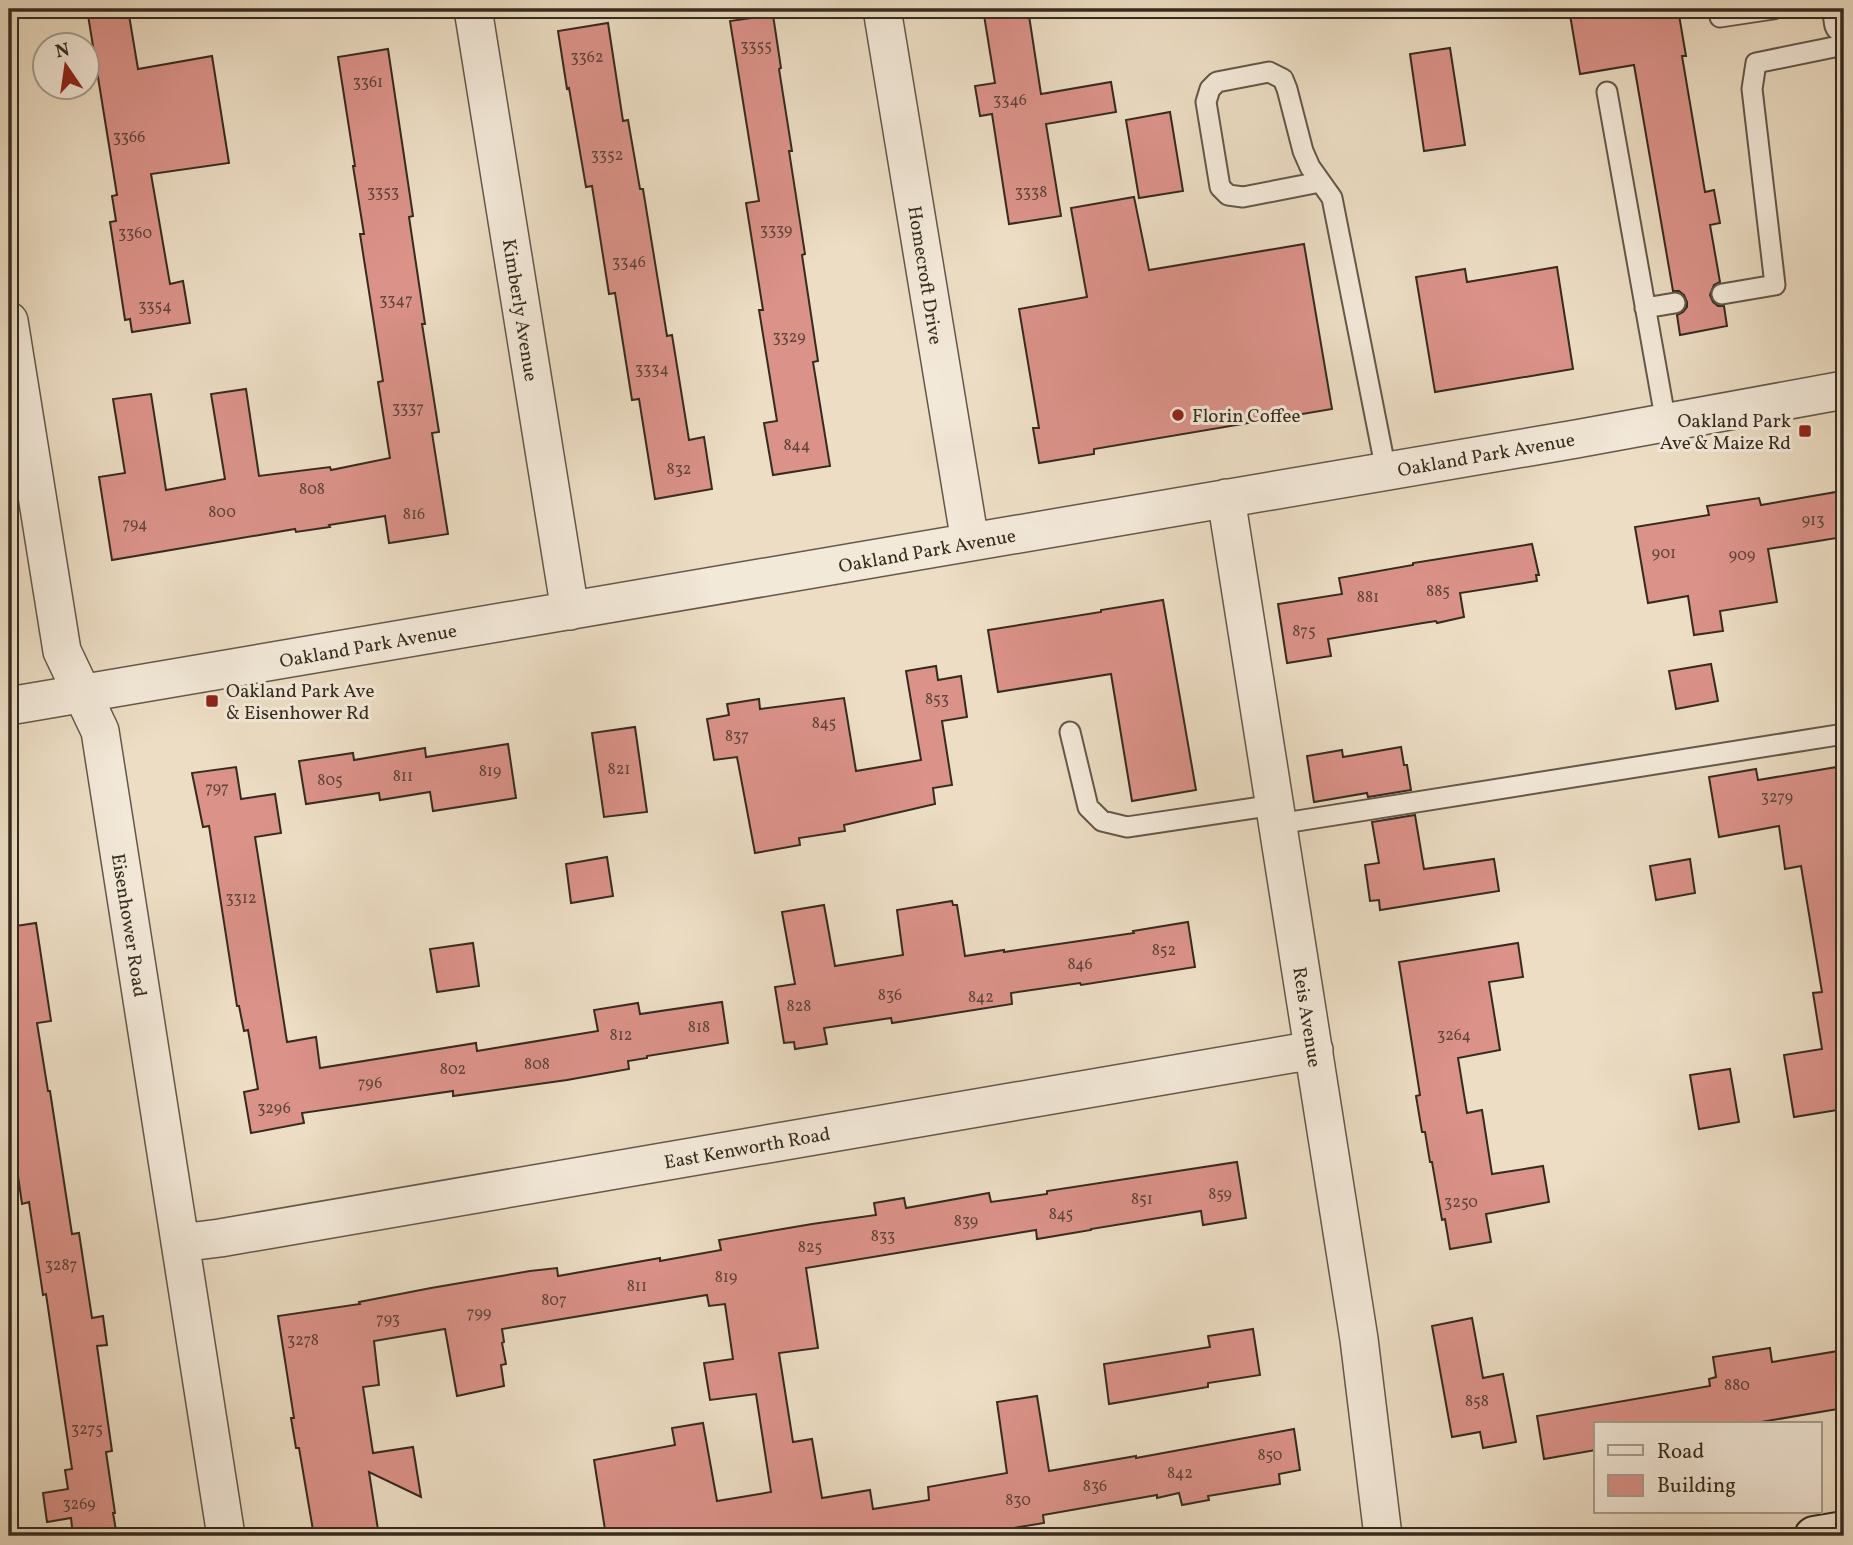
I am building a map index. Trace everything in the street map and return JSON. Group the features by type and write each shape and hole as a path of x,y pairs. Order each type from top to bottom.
{"main road":[{"path":"1842,9 1844,23"},
{"path":"1814,1536 1844,1531"}],"street":[{"name":"Kimberly Avenue","path":"473,9 570,611"},
{"name":"Homecroft Drive","path":"882,9 970,542"},
{"name":"Eisenhower Road","path":"9,321 14,393 62,651 100,731 226,1536"},
{"name":"Oakland Park Avenue","path":"9,706 1666,423 1844,390"},
{"name":"Reis Avenue","path":"1226,498 1359,1339 1383,1536"},
{"name":"East Kenworth Road","path":"180,1243 1314,1050"}],"lane":[{"path":"1720,17 1773,9"},
{"path":"1722,294 1775,285 1752,89 1756,63 1844,45"},
{"path":"1320,181 1243,197 1228,195 1220,187 1206,102 1210,89 1217,82 1269,72 1283,79 1303,151 1310,167 1320,181 1332,198 1386,471"},
{"path":"1606,92 1666,423"},
{"path":"1645,308 1675,303"},
{"path":"1070,732 1088,807 1102,821 1127,827 1276,814 1844,734"}],"building":[{"path":"87,9 128,9 138,69 212,56 229,163 151,174 170,284 183,281 190,323 132,332 130,319 125,320 110,222 116,221 112,196 117,195 102,102 102,32 91,32"},
{"path":"983,9 1028,9 1041,94 1111,82 1116,112 1046,124 1061,216 1009,224 992,114 980,116 975,86 995,83"},
{"path":"1569,9 1678,9 1686,56 1682,56 1705,192 1714,190 1720,223 1710,225 1720,282 1714,285 1710,295 1718,306 1724,306 1727,326 1680,335 1677,315 1687,307 1687,302 1679,291 1673,291 1634,65 1580,74"},
{"path":"773,15 792,151 789,151 805,254 802,255 818,361 813,362 830,466 773,475 764,423 777,421 759,310 763,310 746,203 759,201 730,21"},
{"path":"608,23 623,121 628,120 640,189 643,189 667,336 672,335 689,440 704,437 712,489 655,499 639,399 632,400 615,293 609,294 592,186 586,187 558,31"},
{"path":"1450,48 1465,145 1424,151 1410,54"},
{"path":"388,49 413,216 409,217 439,432 432,433 448,534 389,543 385,516 329,525 330,527 296,532 295,529 112,560 99,477 125,473 113,399 151,394 166,490 225,479 211,394 246,389 259,476 330,467 331,470 390,458 378,382 383,381 360,234 364,234 338,57"},
{"path":"1170,112 1183,191 1139,198 1126,120"},
{"path":"1134,197 1149,270 1304,244 1332,409 1094,449 1094,454 1039,463 1033,428 1039,428 1019,309 1087,297 1071,208"},
{"path":"1557,267 1573,369 1435,392 1416,277 1465,269 1467,282"},
{"path":"1836,492 1843,537 1768,549 1777,602 1720,611 1723,631 1694,635 1688,596 1648,603 1635,527 1709,515 1707,506 1759,498 1761,505"},
{"path":"1532,544 1539,575 1536,575 1537,581 1460,593 1464,617 1328,639 1331,656 1287,663 1278,604 1342,594 1339,578"},
{"path":"1163,600 1196,790 1132,801 1111,674 998,692 988,630"},
{"path":"1711,664 1718,701 1676,709 1669,671"},
{"path":"936,666 938,680 961,676 967,717 942,721 952,785 933,788 935,804 844,825 845,831 799,838 800,845 755,853 737,757 714,760 707,719 729,715 727,704 759,699 760,709 844,698 856,771 921,760 906,671"},
{"path":"635,727 647,812 604,817 592,733"},
{"path":"508,744 516,798 433,811 430,792 380,800 379,793 306,804 299,761 353,753 354,760 425,748 426,757"},
{"path":"1401,747 1411,790 1368,797 1367,793 1314,802 1307,756 1342,750 1343,757"},
{"path":"236,767 241,799 275,794 281,833 255,837 287,1042 316,1037 320,1068 476,1043 477,1051 598,1031 594,1010 638,1003 640,1014 722,1002 728,1043 647,1056 628,1061 629,1069 567,1080 453,1096 453,1091 302,1113 304,1123 251,1133 244,1092 258,1089 248,1030 244,1031 237,1006 209,826 203,827 192,773"},
{"path":"1837,767 1844,812 1844,1109 1794,1117 1784,1055 1822,1049 1813,993 1822,992 1801,866 1785,869 1779,826 1719,837 1709,777 1756,769 1758,780"},
{"path":"1415,815 1424,869 1494,859 1499,891 1380,910 1379,900 1370,901 1365,865 1379,863 1372,822"},
{"path":"607,857 613,896 571,903 566,864"},
{"path":"1690,859 1695,893 1656,900 1650,866"},
{"path":"952,901 953,905 957,905 965,956 1134,933 1133,931 1188,922 1195,967 1011,993 1012,1004 892,1023 891,1018 824,1028 827,1044 795,1049 794,1042 784,1043 775,987 795,984 782,912 824,905 835,966 903,955 897,910"},
{"path":"36,923 51,1021 37,1023 72,1234 79,1233 92,1318 103,1316 107,1345 97,1346 112,1451 106,1452 117,1536 73,1536 71,1518 47,1522 43,1493 68,1489 65,1470 72,1469 46,1294 43,1295 29,1202 22,1204 9,1113 9,927"},
{"path":"473,943 479,986 437,992 430,949"},
{"path":"1518,943 1523,977 1489,982 1500,1050 1458,1058 1467,1113 1482,1110 1492,1174 1543,1166 1549,1202 1486,1214 1491,1242 1450,1249 1425,1132 1422,1132 1416,1096 1420,1095 1399,962"},
{"path":"1730,1069 1739,1122 1699,1129 1690,1075"},
{"path":"1237,1162 1246,1218 1203,1225 1201,1211 1037,1239 1036,1230 806,1268 818,1348 779,1353 793,1442 812,1439 822,1498 870,1490 873,1509 929,1500 928,1487 1007,1473 997,1402 1037,1396 1049,1471 1294,1429 1300,1470 1279,1474 1280,1484 1208,1496 1209,1500 1182,1505 1179,1493 1157,1498 1157,1495 1043,1515 1044,1523 965,1536 606,1536 594,1460 675,1445 672,1428 703,1423 717,1501 771,1492 756,1394 710,1400 704,1363 733,1359 725,1304 709,1306 707,1295 502,1329 506,1364 501,1365 504,1386 457,1396 445,1329 374,1341 379,1385 363,1387 373,1453 413,1447 421,1497 369,1472 379,1536 314,1536 299,1448 296,1448 291,1418 294,1418 278,1316 360,1304 359,1302 530,1271 557,1268 558,1276 721,1250 719,1240 876,1215 874,1203 904,1198 906,1208 989,1193 991,1202"},
{"path":"1472,1318 1483,1378 1503,1374 1516,1442 1483,1448 1480,1432 1452,1437 1432,1326"},
{"path":"1253,1329 1260,1375 1109,1404 1104,1364 1210,1347 1208,1336"},
{"path":"1770,1348 1772,1362 1844,1350 1844,1408 1761,1422 1594,1422 1594,1450 1544,1459 1537,1416 1710,1386 1709,1379 1716,1377 1713,1357"}],"place":[{"name":"Florin Coffee","path":"1178,415"},
{"name":"Oakland Park Ave & Maize Rd","path":"1805,431"},
{"name":"Oakland Park Ave & Eisenhower Rd","path":"212,701"}]}
